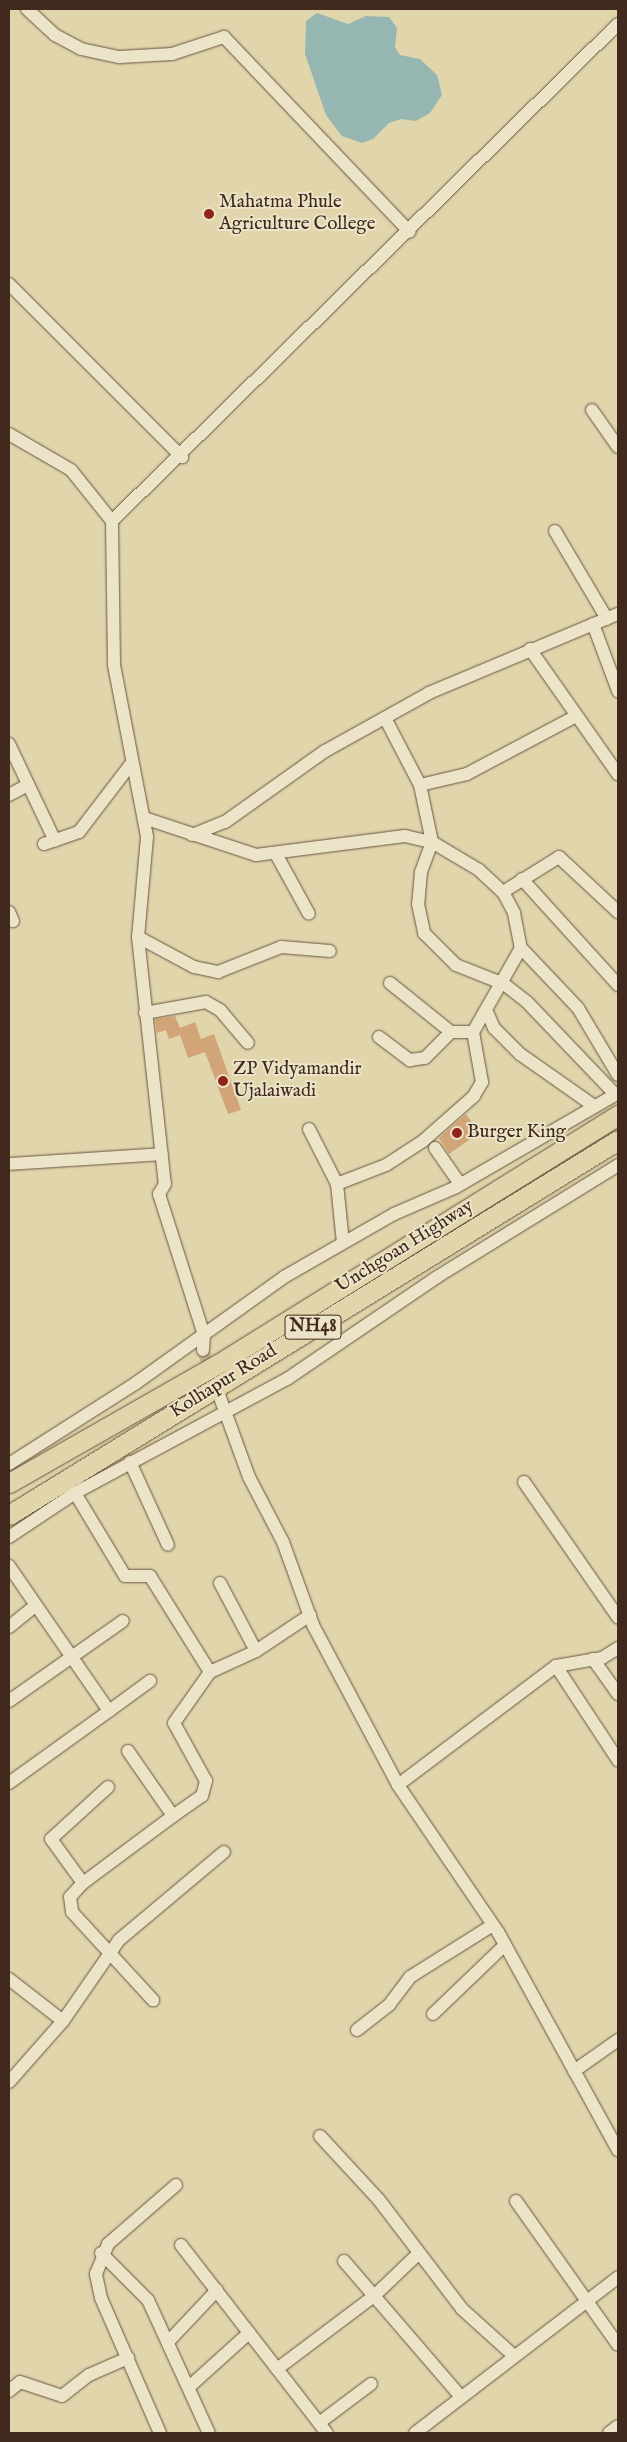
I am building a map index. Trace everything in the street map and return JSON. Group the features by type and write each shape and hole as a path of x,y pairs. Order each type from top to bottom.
{"highway":[{"name":"Unchgoan Highway","path":"9,1483 226,1359 618,1115"},
{"name":"Kolhapur Road","path":"9,1514 618,1140"}],"street":[{"path":"27,9 54,35 81,49 120,57 172,54 224,37 410,232"},
{"path":"112,521 182,457 618,24"},
{"path":"9,284 182,457"},
{"path":"592,410 618,447"},
{"path":"9,434 71,470 112,521 114,665 131,764 144,818 146,863 138,937 165,1184 159,1194 204,1335 203,1350"},
{"path":"192,835 224,822 325,751 385,718 530,649 612,617 555,531"},
{"path":"593,624 618,691"},
{"path":"530,649 618,774"},
{"path":"420,785 467,774 576,716"},
{"path":"9,1464 204,1335 284,1277 344,1243 460,1184 617,1093 552,1025 504,984 456,965 424,933 418,904 421,872 432,842 420,785 385,718"},
{"path":"9,744 28,785 50,843 79,832 131,764"},
{"path":"9,794 28,785"},
{"path":"144,818 222,846 256,855 276,854 382,836 432,842 479,870 503,892 514,913 521,948 578,1008 618,1075"},
{"path":"276,854 309,914"},
{"path":"503,892 559,857 618,912"},
{"path":"522,880 618,985"},
{"path":"138,937 194,967 218,972 281,947 330,951"},
{"path":"337,1184 386,1165 423,1141 474,1096 482,1082 474,1032 488,1014 521,948"},
{"path":"390,983 451,1032 474,1032"},
{"path":"145,1013 206,1002 220,1010 248,1043"},
{"path":"488,1014 494,1028 520,1054 594,1106"},
{"path":"379,1037 410,1060 425,1058 451,1032"},
{"path":"309,1129 337,1184 344,1243"},
{"path":"435,1148 460,1184"},
{"path":"9,1164 162,1154"},
{"path":"9,1537 75,1493 287,1378 437,1277 618,1165"},
{"path":"594,1181 618,1172"},
{"path":"218,1392 228,1410 249,1477 283,1542 310,1615 398,1786 493,1924 618,2150"},
{"path":"130,1462 168,1545"},
{"path":"524,1482 618,1617"},
{"path":"75,1493 125,1576 150,1576 210,1672"},
{"path":"9,1566 109,1711"},
{"path":"220,1583 256,1651"},
{"path":"9,1626 35,1606"},
{"path":"153,2000 111,1949 70,1906 70,1897 83,1883 173,1816 206,1788 174,1722 210,1672 256,1651 310,1615"},
{"path":"9,1701 70,1656 123,1621"},
{"path":"398,1786 556,1666 593,1658 618,1648"},
{"path":"593,1658 618,1694"},
{"path":"556,1666 618,1760"},
{"path":"9,1783 150,1681"},
{"path":"128,1751 173,1816"},
{"path":"83,1883 51,1839 108,1787"},
{"path":"9,2082 63,2021 111,1949 224,1852"},
{"path":"357,2030 389,2005 410,1977 493,1924"},
{"path":"432,2014 505,1945"},
{"path":"9,1979 63,2021"},
{"path":"574,2071 618,2040"},
{"path":"320,2136 378,2200 462,2309 513,2355"},
{"path":"160,2433 101,2298 96,2274 101,2253 176,2185"},
{"path":"516,2201 586,2305 618,2345"},
{"path":"181,2245 277,2369 321,2430 371,2384"},
{"path":"101,2253 148,2300 170,2341 208,2433"},
{"path":"277,2369 374,2296 418,2254"},
{"path":"344,2261 461,2397"},
{"path":"415,2433 513,2355 586,2305 618,2277"},
{"path":"170,2341 217,2290"},
{"path":"189,2387 249,2333"},
{"path":"9,2391 20,2382 62,2396 89,2375 128,2358"},
{"path":"609,2433 618,2426"}],"water":[{"path":"317,13 348,24 366,16 389,17 397,28 395,47 400,55 420,59 437,75 442,95 430,113 416,121 401,119 389,123 373,139 362,143 342,136 326,115 305,54 306,21"}],"building":[{"path":"175,1016 180,1028 195,1022 201,1039 214,1034 241,1110 228,1114 205,1052 188,1058 180,1035 169,1039 166,1030 157,1033 155,1019"},
{"name":"Burger King","path":"466,1114 479,1133 449,1154 439,1138"}],"tunnel":[{"path":"203,1350 218,1392"}],"place":[{"name":"Mahatma Phule Agriculture College","path":"209,214"},
{"name":"ZP Vidyamandir Ujalaiwadi","path":"223,1081"},
{"name":"Burger King","path":"457,1133"}]}
